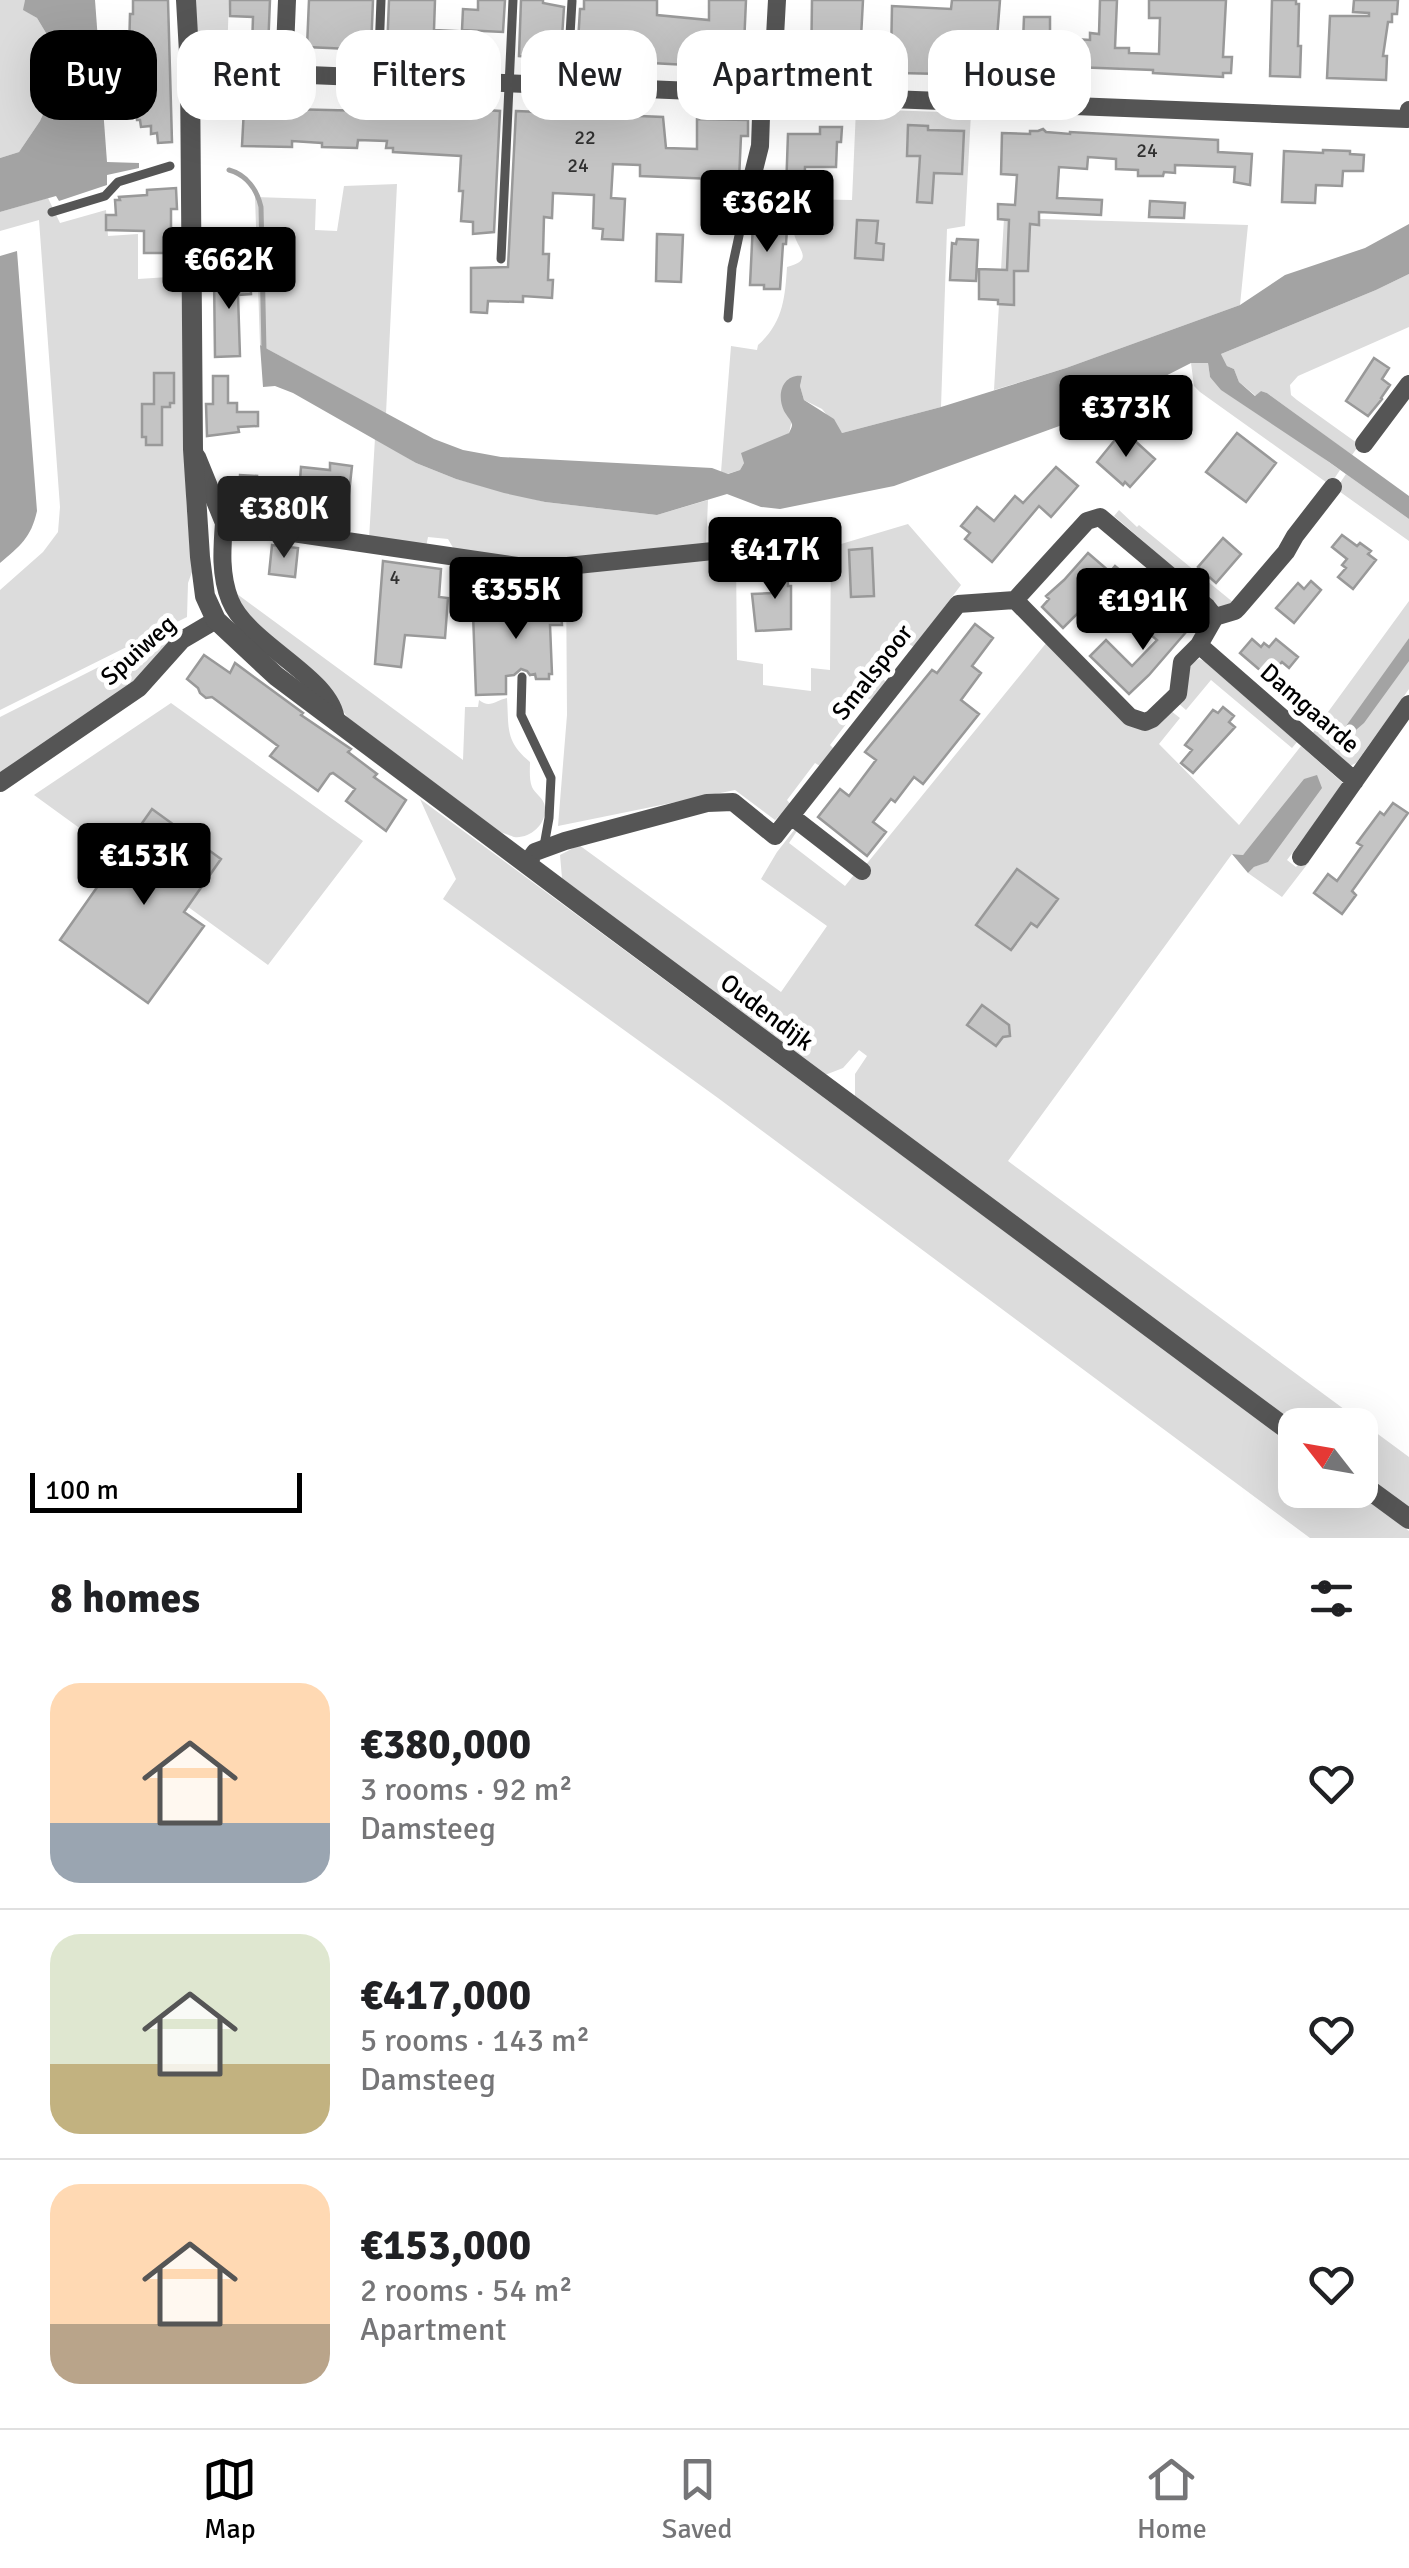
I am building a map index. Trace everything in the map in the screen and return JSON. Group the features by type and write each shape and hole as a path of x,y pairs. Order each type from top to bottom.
{"street":[{"name":"Spuiweg","path":"186,0 188,30"},
{"path":"286,30 287,0"},
{"path":"776,30 778,0"},
{"path":"501,83 521,84"},
{"path":"908,99 1408,114"},
{"name":"Spuiweg","path":"0,783 139,688 182,640 216,620 206,596 200,557 193,449 190,120"},
{"path":"748,194 760,146 761,120"},
{"path":"1364,444 1409,384"},
{"path":"193,449 224,523 222,558 231,604 244,623 324,693 336,720"},
{"path":"1215,618 1193,594 1100,517 1087,521 1014,600 1130,718 1145,722 1174,700 1182,662 1199,645 1215,618 1235,611 1286,552 1333,487"},
{"path":"224,523 538,569 713,550"},
{"name":"Smalspoor","path":"791,816 958,604 1014,600"},
{"name":"Oudendijk","path":"216,620 265,667 535,856 584,908 1278,1422"},
{"name":"Damgaarde","path":"1199,645 1355,781"},
{"path":"1301,857 1409,704"},
{"path":"535,856 706,802 733,802 775,836 791,816 862,871"},
{"path":"1378,1497 1409,1520"}],"lane":[{"path":"380,30 382,0"},
{"path":"501,260 513,0"},
{"path":"571,30 572,1"},
{"path":"52,212 105,196 118,182 170,166"},
{"path":"728,318 732,268 748,194"},
{"path":"498,563 519,605"},
{"path":"522,677 521,715 551,778 549,818 535,856"}],"shaded area":[{"path":"0,0 25,0 24,10 37,18 44,30 30,30 30,120 40,120 19,152 0,158"},
{"path":"25,0 95,0 97,30 44,30 37,18 23,10"},
{"path":"193,0 229,0 228,30 197,30"},
{"path":"908,111 928,112 928,120 971,120 965,226 947,229 941,407 842,433 822,409 804,400 802,376 789,433 744,463 740,470 721,472 731,346 757,350 778,319 787,267 803,258 794,230 799,199 852,200 856,120 908,120"},
{"path":"104,120 107,162 139,163 139,168 107,175 107,185 59,201 56,196 0,212 0,158 19,152 40,121"},
{"path":"397,184 386,414 260,345 255,197 316,199 315,230 337,231 344,186"},
{"path":"48,198 60,223 106,210 108,236 138,234 138,279 184,276 186,499 192,572 187,617 0,710 0,590 43,552 58,532 60,507 39,220 0,231 0,212"},
{"path":"1004,218 1248,225 1240,305 994,390"},
{"path":"1409,224 1409,274 1221,354 1239,382 1255,396 1261,391 1267,393 1409,496 1409,519 1221,390 1210,377 1208,363 1191,363 1087,416 894,486 780,509 761,507 727,494 657,515 545,502 456,479 416,463 293,393 275,386 263,387 260,345 434,439 463,450 501,457 712,468 728,474 740,470 744,463 741,453 789,433 792,423 784,411 781,392 795,376 802,376 804,400 834,419 842,433 1066,368 1240,305 1285,275 1365,248"},
{"path":"17,251 37,511 24,541 0,563 0,256"},
{"path":"1409,274 1409,327 1298,376 1290,385 1291,395 1359,445 1352,455 1267,393 1261,391 1256,396 1239,382 1221,354 1376,290"},
{"path":"1191,363 1208,363 1210,377 1340,470 1330,485 1200,392 1194,386"},
{"path":"375,438 416,463 456,479 545,502 657,515 708,500 706,548 534,564 455,551 448,539 428,537 426,547 369,539"},
{"path":"1346,474 1409,519 1409,541 1336,489"},
{"path":"1119,510 1234,603 1220,608 1114,516"},
{"path":"908,524 961,585 914,647 909,644 882,678 886,682 872,700 866,698 830,745 834,749 820,766 815,763 787,800 791,805 775,820 735,790 558,826 567,715 566,570 736,556 737,660 763,664 763,685 811,691 811,668 830,670 831,547"},
{"path":"237,594 463,760 465,707 478,707 479,700 490,704 507,698 512,741 530,762 532,787 544,804 540,824 520,837 498,831 353,724 333,699 266,639"},
{"path":"1409,601 1409,638 1339,739 1409,660 1409,689 1350,766 1312,734"},
{"path":"179,631 139,680 0,777 0,717 152,640"},
{"path":"1409,638 1409,661 1364,723 1342,742 1338,738 1341,733"},
{"path":"1047,642 1123,719 1171,711 1180,718 1159,744 1239,825 1301,746 1344,784 1287,860 1296,867 1304,858 1309,862 1282,897 1248,873 1268,861 1290,828 1258,839 1243,855 1232,854 1008,1161 1343,1408 1278,1411 855,1098 855,1074 867,1056 859,1050 843,1068 825,1075 583,896 562,878 560,855 579,845 781,992 827,926 761,879 777,852 795,829 789,843 845,886"},
{"path":"1199,659 1297,742 1292,748 1211,680 1186,710 1178,703 1190,664"},
{"path":"171,703 363,841 268,965 34,795"},
{"path":"1317,775 1322,788 1268,862 1248,873 1232,854 1243,855 1304,779"},
{"path":"420,799 1278,1433 1278,1508 1378,1508 1409,1531 1409,1538 1310,1538 443,899 456,879"},
{"path":"1378,1434 1409,1457 1409,1508 1378,1485"}],"building":[{"path":"133,0 168,0 172,142 158,143 157,133 151,134 151,126 141,127 140,120 157,120 157,30 130,30"},
{"path":"230,0 270,0 269,30 253,30 253,17 230,16"},
{"path":"309,0 373,0 372,30 336,30 336,48 316,47 316,30 308,30"},
{"path":"389,0 435,0 434,30 388,30"},
{"path":"478,0 505,0 503,32 462,30 463,9 478,10"},
{"path":"521,0 543,0 564,7 562,30 521,30 519,56"},
{"path":"584,0 657,0 657,15 709,20 709,0 746,0 745,30 677,30 677,64 657,63 657,30 579,30 580,9 584,9"},
{"path":"812,0 863,0 861,30 812,30"},
{"path":"952,0 1000,0 998,30 928,30 928,74 908,73 908,30 892,30 892,6 951,9"},
{"path":"1100,0 1117,0 1115,48 1129,48 1129,53 1159,54 1160,18 1149,18 1149,0 1226,0 1223,57 1232,57 1231,73 1223,73 1223,77 1091,68 1091,33 1099,34"},
{"path":"1272,0 1296,0 1299,4 1300,77 1270,76"},
{"path":"1354,0 1398,0 1397,14 1392,14 1392,22 1388,22 1383,56 1387,56 1386,80 1327,78 1330,16 1369,16 1353,12"},
{"path":"1024,17 1050,17 1050,30 1023,30"},
{"path":"316,110 336,110 336,120 500,120 494,232 473,234 473,222 461,221 461,156 393,152 393,148 386,148 387,141 358,140 357,148 292,141 292,147 242,146 243,120 316,120"},
{"path":"516,111 521,111 521,120 663,117 666,148 697,149 697,120 748,120 748,136 741,136 739,180 640,176 640,165 613,164 611,198 625,199 623,240 602,239 603,229 593,228 594,195 553,193 552,218 544,217 543,254 549,254 552,298 523,296 523,302 488,301 487,313 471,312 471,268 508,267"},
{"path":"908,125 964,131 962,174 934,173 932,203 917,202 920,156 907,156"},
{"path":"820,127 842,127 836,167 805,167 804,190 786,190 788,134 820,134"},
{"path":"1043,129 1070,134 1218,140 1218,152 1252,154 1250,185 1234,182 1235,167 1175,165 1175,173 1138,176 1138,170 1116,169 1116,159 1088,157 1087,169 1059,167 1057,198 1102,200 1101,215 1039,212 1039,225 1030,224 1028,271 1014,271 1014,305 979,299 979,269 1007,270 1009,220 998,219 998,204 1015,205 1017,175 1001,174 1002,133 1030,134"},
{"path":"1284,151 1364,155 1363,171 1343,171 1342,186 1316,185 1315,203 1282,202"},
{"path":"176,188 177,209 171,209 171,253 144,253 144,231 106,230 106,215 116,215 115,200 119,197"},
{"path":"1150,201 1185,203 1184,218 1149,217"},
{"path":"857,220 878,221 876,243 884,244 883,260 855,258"},
{"path":"753,223 784,225 787,229 780,289 750,285"},
{"path":"657,234 683,235 681,282 656,281"},
{"path":"957,239 978,240 976,281 950,280 952,243 956,244"},
{"path":"250,274 251,294 238,295 240,356 215,357 214,275"},
{"path":"1374,358 1389,368 1382,379 1390,385 1368,416 1346,401"},
{"path":"154,373 174,373 174,403 162,407 162,445 146,445 146,437 142,437 142,404 154,404"},
{"path":"213,376 228,376 228,403 237,403 237,412 258,412 258,426 207,436 206,404 213,404"},
{"path":"1123,430 1155,459 1130,487 1097,462"},
{"path":"1237,433 1276,463 1246,502 1206,472"},
{"path":"330,463 352,466 346,521 325,521 327,503 299,500 297,517 247,512 250,490 239,488 240,475 257,476 256,483 292,486 293,479 300,480 301,467 330,470"},
{"path":"1056,467 1078,486 1051,517 1039,506 992,562 965,539 970,533 961,526 977,507 994,521 1015,496 1023,503"},
{"path":"1342,535 1371,551 1368,554 1376,560 1353,589 1338,577 1346,568 1342,565 1347,559 1332,547"},
{"path":"1223,538 1241,554 1216,583 1198,567"},
{"path":"272,545 298,548 295,577 269,574"},
{"path":"872,548 874,596 851,597 849,550"},
{"path":"1088,553 1110,572 1115,566 1127,576 1110,596 1102,589 1063,628 1042,607 1049,599 1046,596"},
{"path":"787,560 791,629 756,631 752,594 772,593 771,561"},
{"path":"383,561 441,569 439,597 448,598 445,638 405,635 401,667 375,664"},
{"path":"559,580 562,625 550,625 549,679 536,679 535,674 521,669 506,676 506,694 476,695 473,613 532,612 532,604 540,604 539,581"},
{"path":"1311,581 1321,590 1294,623 1276,608 1298,583 1304,589"},
{"path":"1174,608 1193,624 1129,694 1090,656 1106,640 1132,666 1157,640 1151,635"},
{"path":"975,624 993,638 972,666 981,673 961,700 979,714 923,784 914,777 895,802 891,799 873,822 886,832 867,856 818,817 840,789 849,796 876,760 865,752 932,670 937,673"},
{"path":"1252,639 1261,647 1264,643 1269,647 1276,639 1298,657 1289,668 1282,662 1268,677 1240,653"},
{"path":"204,655 230,673 235,663 351,749 348,752 377,774 374,777 406,800 386,831 346,801 355,789 333,773 318,791 270,756 278,746 212,697 200,693 187,679"},
{"path":"1223,707 1234,716 1229,722 1235,727 1193,773 1181,763 1192,750 1185,745 1213,710 1218,713"},
{"path":"1393,803 1408,813 1352,891 1356,895 1342,914 1314,893 1328,874 1337,881 1362,846 1357,843 1380,812 1384,815"},
{"path":"152,809 221,859 184,912 204,926 148,1003 60,940"},
{"path":"1017,869 1058,899 1037,927 1031,923 1011,950 976,925"},
{"path":"982,1005 1009,1025 1010,1036 1003,1037 996,1046 967,1025"}],"waterway":[{"path":"229,170 250,184 261,207 264,351"}]}
